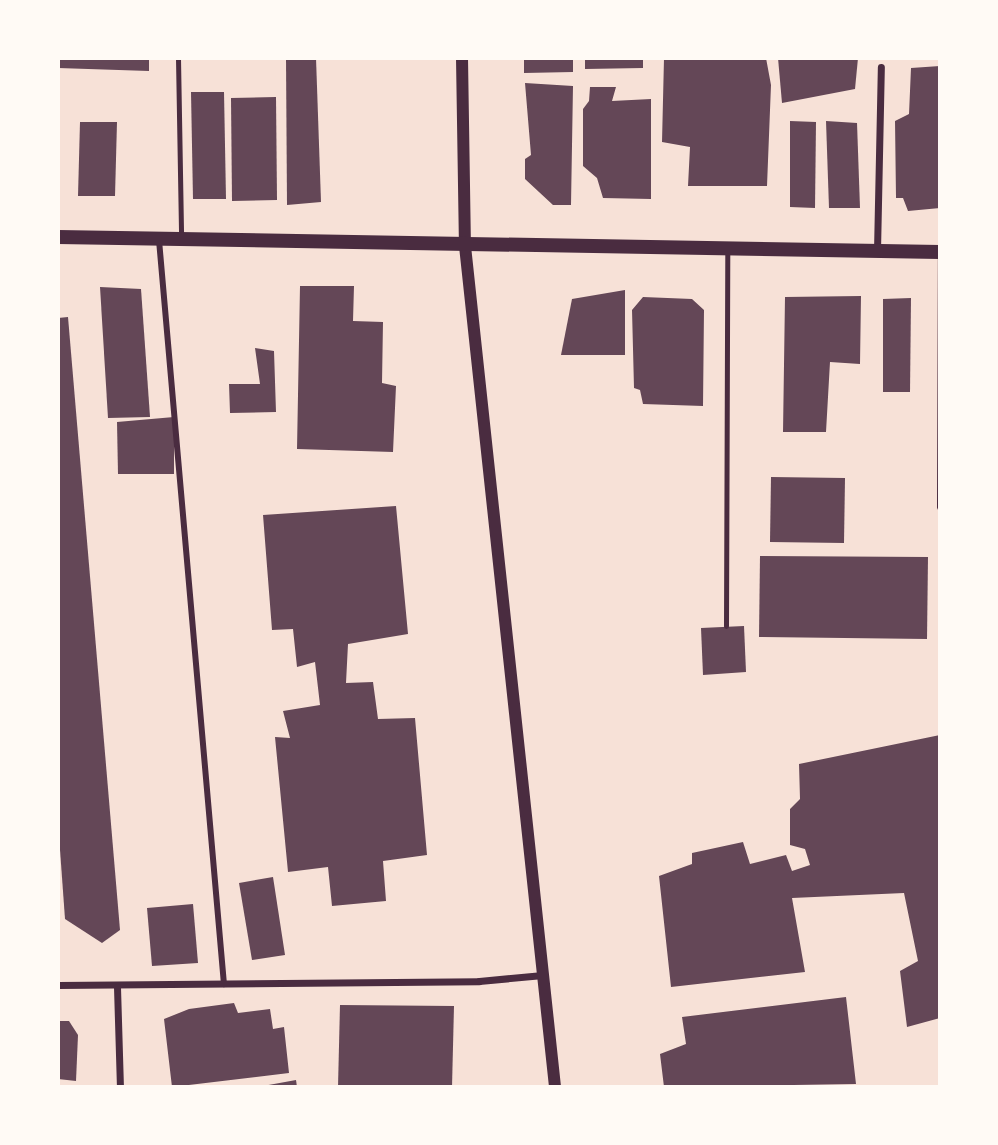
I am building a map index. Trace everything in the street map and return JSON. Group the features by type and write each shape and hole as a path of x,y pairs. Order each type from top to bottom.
{"main road":[{"path":"58,237 727,251 940,252"}],"street":[{"path":"462,58 465,246 555,1087"},
{"path":"877,251 881,67"},
{"path":"159,240 224,985"},
{"path":"58,985 479,981 543,975"},
{"path":"117,986 120,1087"}],"lane":[{"path":"177,58 181,240"},
{"path":"726,626 727,251"},
{"path":"939,508 940,252"}],"building":[{"path":"58,58 149,58 149,71 58,68"},
{"path":"286,58 316,58 321,202 287,205"},
{"path":"524,58 573,58 573,72 524,73"},
{"path":"585,58 643,58 643,68 585,69"},
{"path":"664,58 766,58 771,85 767,186 688,186 690,147 662,142"},
{"path":"778,58 858,58 855,89 782,103"},
{"path":"940,66 940,208 908,211 903,198 896,198 895,121 909,114 911,68"},
{"path":"525,83 573,86 571,205 553,205 525,179 525,159 531,155"},
{"path":"590,87 616,87 612,101 651,99 651,199 603,198 597,178 583,166 583,109 589,101"},
{"path":"191,92 224,92 226,199 193,199"},
{"path":"276,97 277,200 232,201 231,98"},
{"path":"790,121 816,122 815,208 790,207"},
{"path":"826,121 857,123 860,208 829,208"},
{"path":"80,122 117,122 115,196 78,196"},
{"path":"300,286 354,286 353,321 383,322 382,383 396,386 393,452 297,449"},
{"path":"100,287 141,289 150,417 108,418"},
{"path":"625,290 625,355 561,355 572,299"},
{"path":"861,296 860,364 830,362 826,432 783,432 785,297"},
{"path":"643,297 692,299 704,310 703,406 643,404 640,390 634,388 632,310"},
{"path":"911,298 910,392 883,392 883,299"},
{"path":"68,317 120,930 102,943 65,919 58,822 58,318"},
{"path":"255,348 274,351 276,412 230,413 229,384 260,384"},
{"path":"174,417 174,474 118,474 117,422"},
{"path":"771,477 845,478 844,543 770,542"},
{"path":"396,506 408,634 348,644 346,683 373,682 378,719 415,718 427,855 383,861 386,901 332,906 328,867 288,872 275,737 290,738 283,711 320,705 315,662 297,667 293,629 272,630 263,515"},
{"path":"760,556 928,557 927,639 759,637"},
{"path":"744,626 746,672 703,675 701,628"},
{"path":"940,735 940,1018 907,1027 900,971 918,961 904,893 792,898 805,972 671,987 659,876 692,864 692,853 743,842 750,864 786,855 792,871 810,865 805,849 790,845 790,809 800,799 799,764"},
{"path":"273,877 285,955 252,960 239,883"},
{"path":"193,904 198,963 152,966 147,908"},
{"path":"846,997 856,1084 664,1087 660,1054 686,1044 682,1017"},
{"path":"234,1003 238,1013 270,1009 273,1029 284,1027 289,1073 172,1087 164,1019 189,1009"},
{"path":"340,1005 454,1006 452,1087 338,1087"},
{"path":"58,1021 69,1021 78,1035 76,1081 58,1079"},
{"path":"296,1080 297,1087 263,1087 263,1086"}]}
